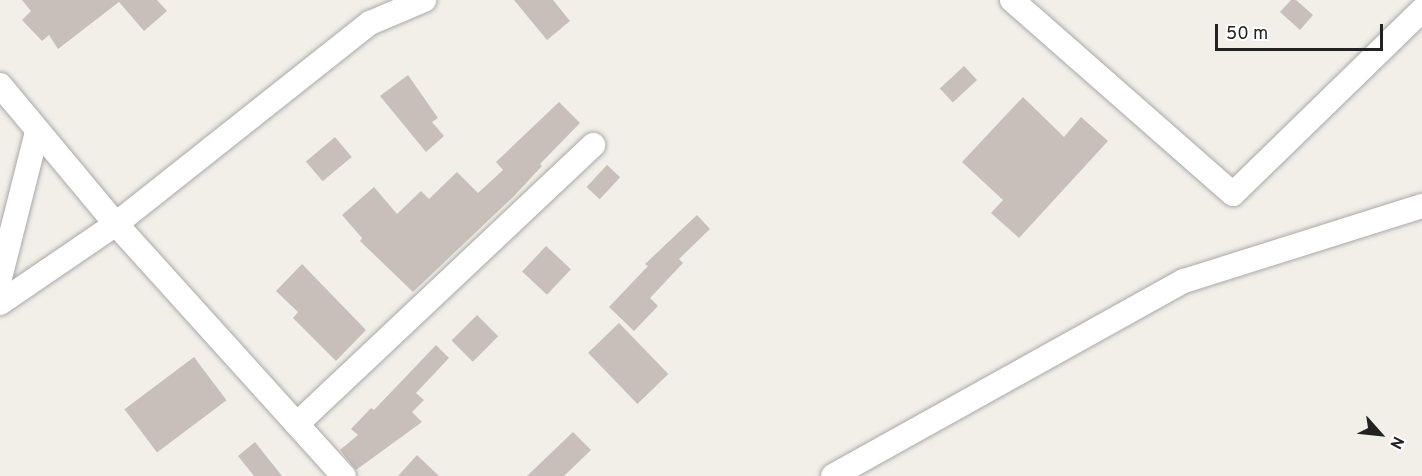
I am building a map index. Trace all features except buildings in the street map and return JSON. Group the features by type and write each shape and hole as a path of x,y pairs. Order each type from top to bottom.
{"street":[{"path":"0,303 116,224 370,23 424,0"},
{"path":"1015,1 1233,194 1422,10"},
{"path":"0,85 116,224 344,476"},
{"path":"0,278 37,132"},
{"path":"297,424 594,145"},
{"path":"833,476 1184,281 1422,206"}]}
